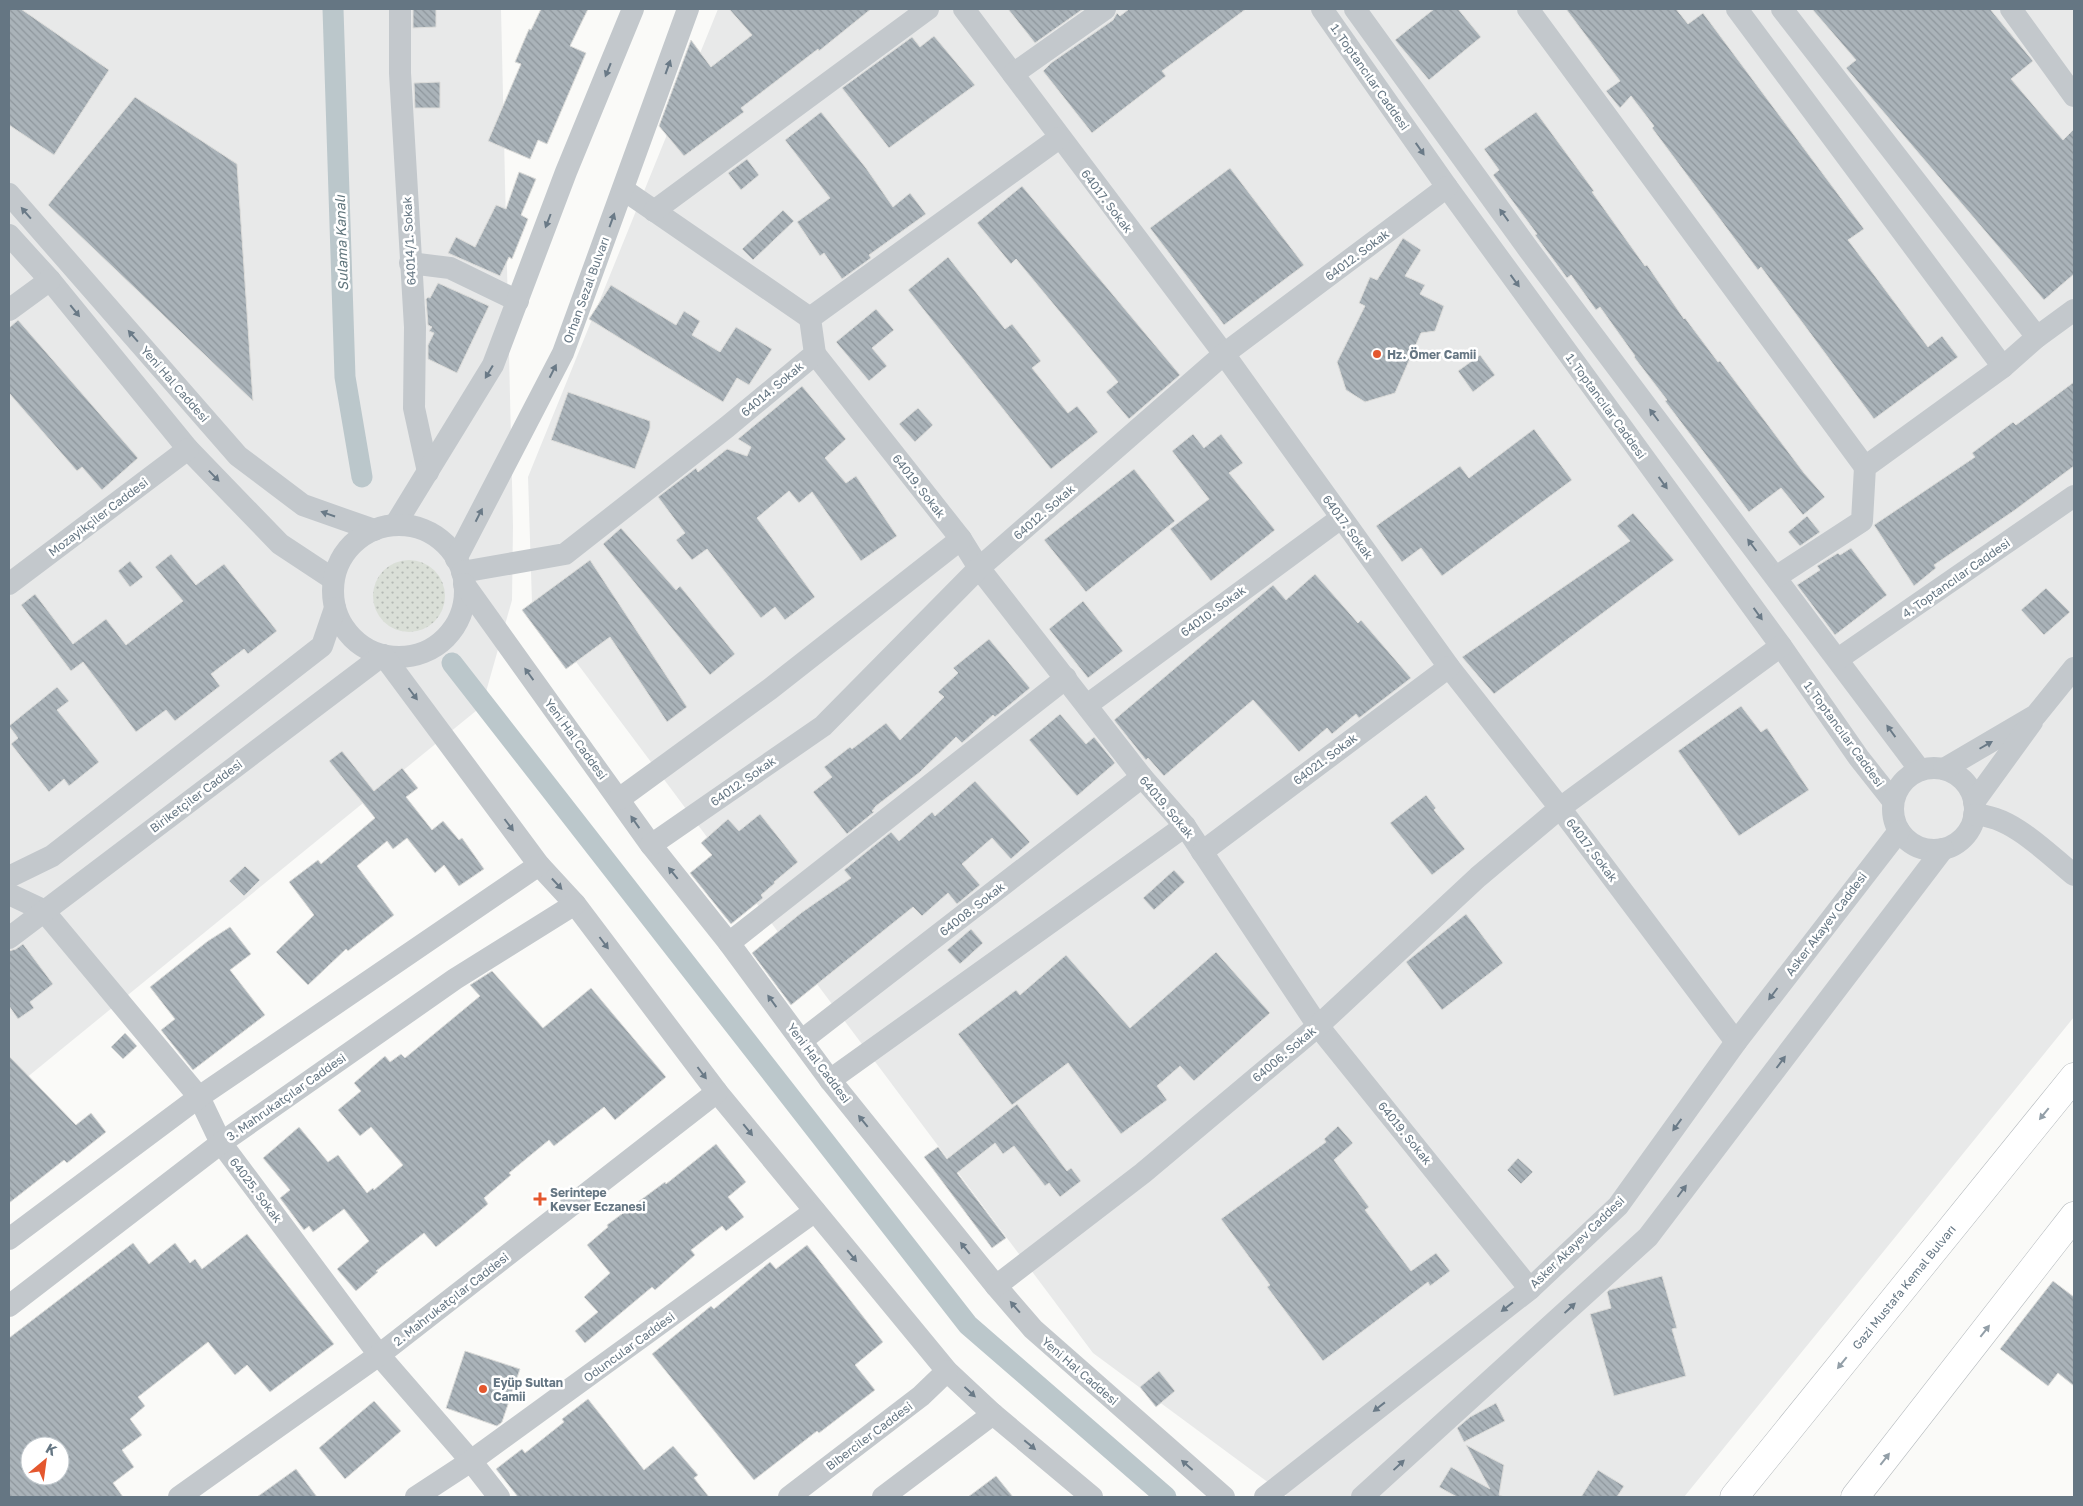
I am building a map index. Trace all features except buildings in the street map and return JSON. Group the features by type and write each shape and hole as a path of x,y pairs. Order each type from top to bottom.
{"highway":[{"name":"Gazi Mustafa Kemal Bulvarı","path":"1734,1497 2074,1076"},
{"path":"1855,1497 2074,1216"}],"street":[{"name":"64014/1. Sokak","path":"400,9 400,73 415,327 414,408 428,472"},
{"path":"395,525 493,365 566,172 633,9"},
{"name":"Orhan Sezal Bulvarı","path":"461,571 563,353 624,190 688,9"},
{"path":"654,211 928,9"},
{"name":"64017. Sokak","path":"964,9 1224,354 1449,667 1560,808 1736,1042"},
{"path":"1013,74 1105,9"},
{"name":"1. Toptancılar Caddesi","path":"1322,9 1447,187 1782,646 1859,758 1893,801"},
{"path":"1355,9 1529,250 1920,770"},
{"path":"1528,9 1865,467 1862,521 1776,577"},
{"path":"1737,9 2003,367"},
{"path":"1782,9 2037,337"},
{"path":"2011,9 2074,96"},
{"path":"624,190 810,318 1060,138"},
{"name":"64012. Sokak","path":"651,845 823,726 980,568 1224,354 1447,187"},
{"name":"Yeni Hal Caddesi","path":"9,194 238,456 303,505 374,530"},
{"path":"9,235 50,280 188,449 280,544 334,579"},
{"path":"410,263 450,268 518,301"},
{"path":"9,310 50,280"},
{"path":"1865,467 2003,367 2037,337 2074,310"},
{"name":"64014. Sokak","path":"461,571 565,554 727,427 814,354 810,318"},
{"name":"64019. Sokak","path":"814,354 961,539 980,568 1142,778 1184,826 1318,1026 1530,1288"},
{"name":"Mozayikçiler Caddesi","path":"9,584 188,449"},
{"name":"4. Toptancılar Caddesi","path":"1838,659 2074,496"},
{"name":"64010. Sokak","path":"1086,706 1341,518"},
{"name":"Orhan Sezal Bulvarı","path":"395,525 419,528 434,535 446,545 461,571 464,605 456,624 443,640 425,652 404,657 384,655 367,649 353,638 342,625 335,608 333,594 334,579 341,558 355,541 374,530 395,525"},
{"path":"619,799 770,689 961,539"},
{"name":"Yeni Hal Caddesi","path":"461,571 651,845 729,943 830,1080 996,1286 1033,1329 1224,1497"},
{"path":"9,877 52,856 322,646 335,608"},
{"name":"64006. Sokak","path":"996,1286 1143,1173 1318,1026 1478,877 1560,808 1782,646"},
{"path":"384,655 539,864 575,904 717,1092 947,1371 993,1414 1092,1497"},
{"name":"Biriketçiler Caddesi","path":"9,938 43,910 384,655"},
{"name":"64021. Sokak","path":"1202,852 1449,667"},
{"path":"1974,808 2036,715 2074,668"},
{"path":"729,943 1066,678"},
{"path":"1944,769 2036,715"},
{"path":"1944,769 1955,774 1971,791 1974,808 1971,826 1955,844 1943,849 1923,848 1914,845 1899,831 1893,811 1896,791 1910,775 1920,770 1944,769"},
{"name":"64008. Sokak","path":"801,1040 1142,778"},
{"path":"1974,808 2010,824 2074,876"},
{"path":"830,1080 1184,826"},
{"name":"Asker Akayev Caddesi","path":"1265,1497 1530,1288 1618,1206 1736,1042 1899,831"},
{"path":"1362,1497 1648,1237 1943,849"},
{"path":"9,1239 199,1098 539,864"},
{"name":"64025. Sokak","path":"9,894 43,910 199,1098 221,1143 378,1355 471,1461 499,1497"},
{"name":"3. Mahrukatçılar Caddesi","path":"9,1306 221,1143 455,979 575,904"},
{"name":"2. Mahrukatçılar Caddesi","path":"179,1497 378,1355 717,1092"},
{"name":"Oduncular Caddesi","path":"416,1497 471,1461 815,1211"},
{"name":"Biberciler Caddesi","path":"789,1497 921,1396 947,1371"},
{"path":"883,1497 993,1414"}],"shaded area":[{"path":"9,9 501,9 513,526 512,600 482,706 9,1092"},
{"path":"718,9 2074,9 2074,1017 1684,1497 1288,1497 1093,1353 532,603 528,477"},
{"path":"416,560 435,570 443,582 445,596 443,610 435,622 423,630 402,632 383,622 375,610 373,589 383,570 395,562"}],"waterway":[{"name":"Sulama Kanalı","path":"333,9 345,377 362,477"},
{"path":"452,663 968,1325 1166,1497"}],"place":[{"name":"Hz. Ömer Camii","path":"1377,354"},
{"name":"Serintepe Kevser Eczanesi","path":"540,1199"},
{"name":"Eyüp Sultan Camii","path":"483,1389"}]}
